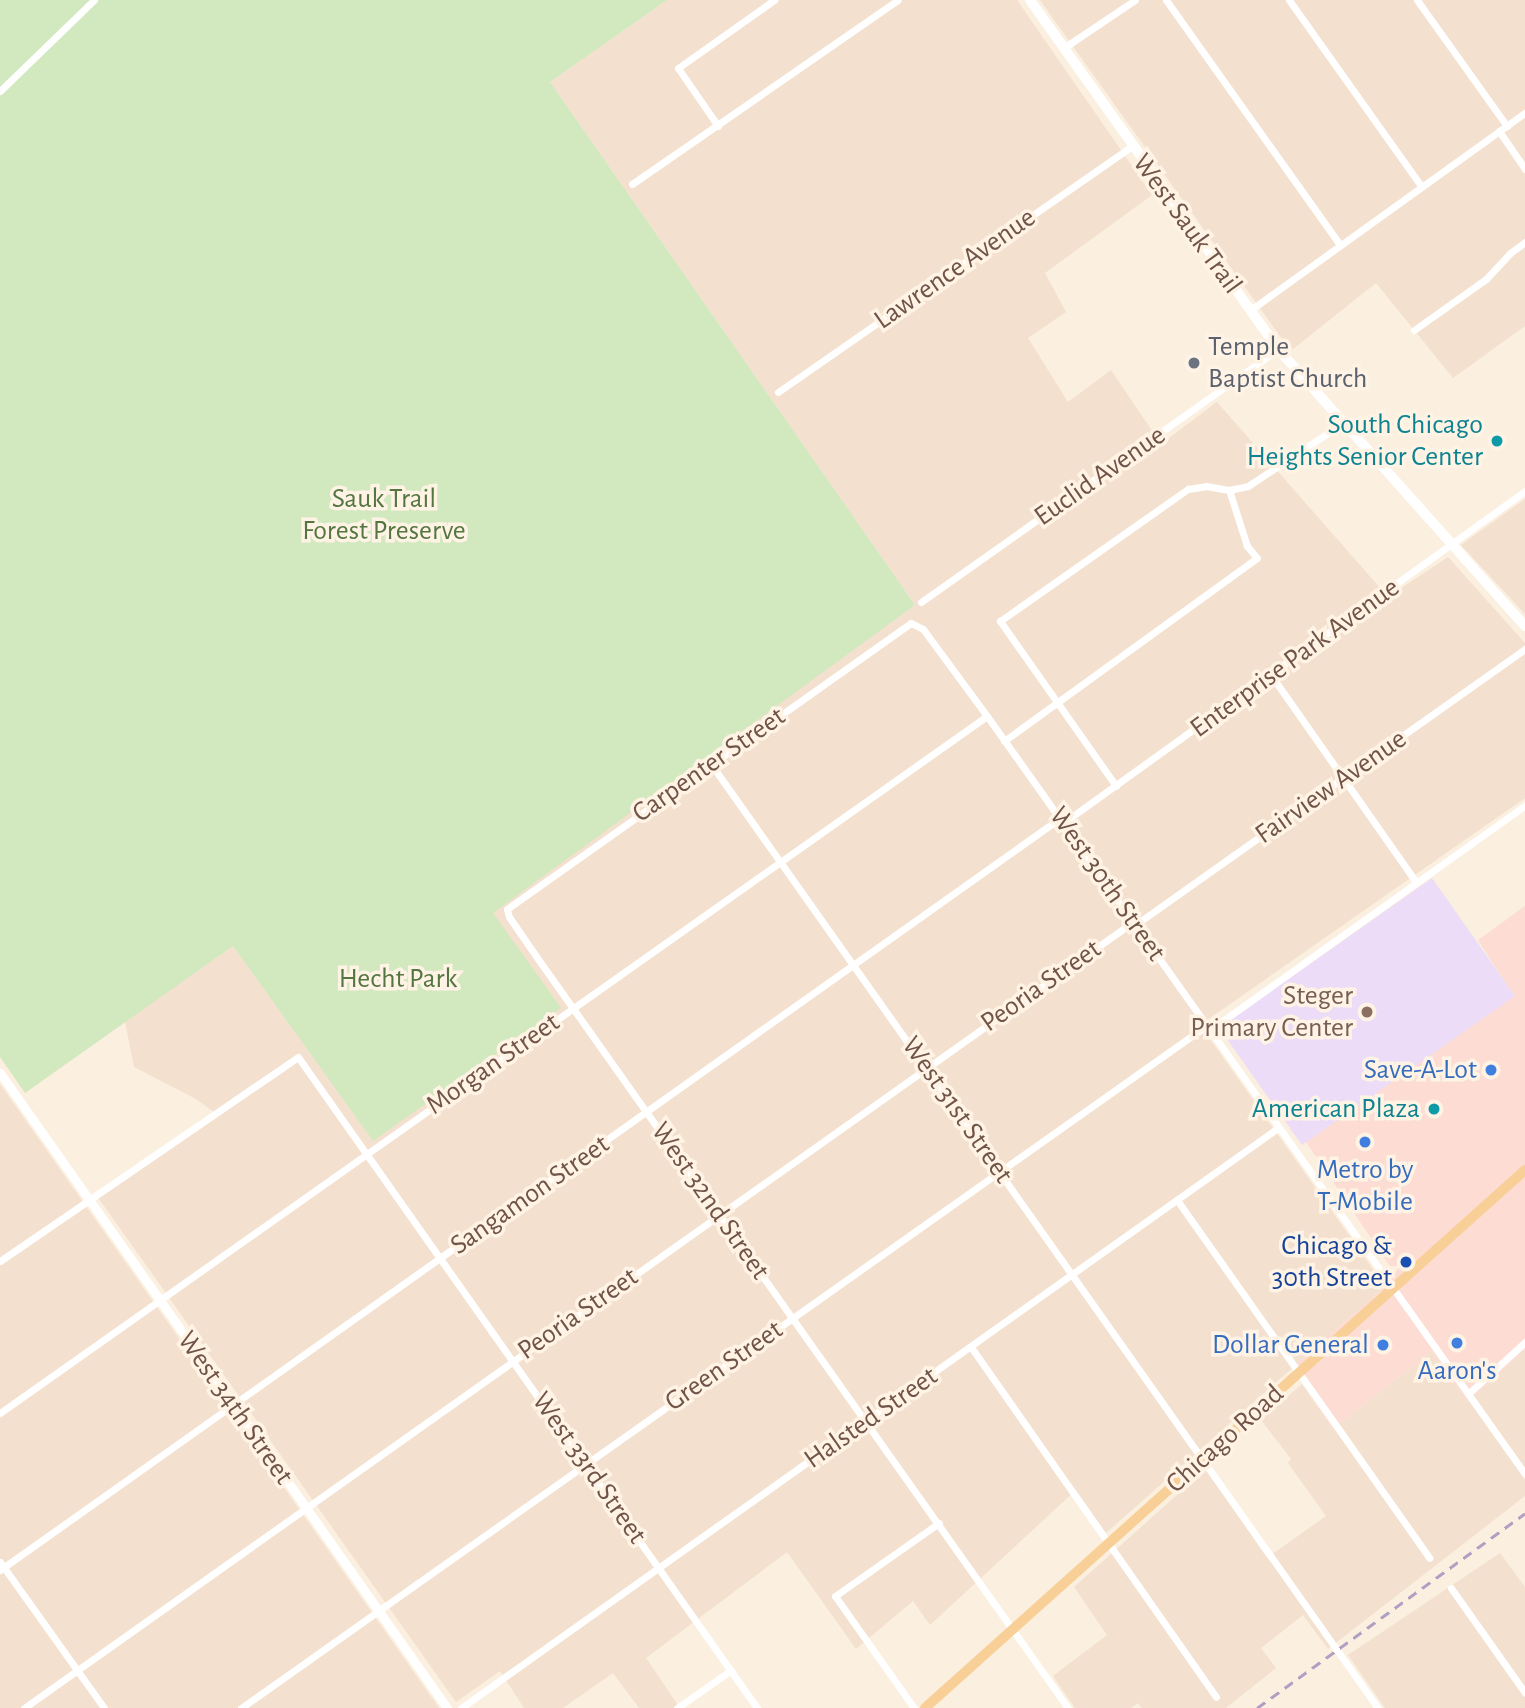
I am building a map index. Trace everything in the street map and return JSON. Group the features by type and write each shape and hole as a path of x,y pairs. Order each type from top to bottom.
{"main road":[{"name":"West Sauk Trail","path":"1030,0 1278,349 1525,626"},
{"name":"Chicago Road","path":"925,1708 1525,1171"}],"street":[{"path":"0,91 94,0"},
{"path":"718,126 678,68 774,0"},
{"path":"632,184 898,0"},
{"path":"1065,47 1135,0"},
{"path":"1166,0 1340,245"},
{"path":"1289,0 1422,187"},
{"path":"1417,0 1507,126"},
{"path":"1249,311 1525,113"},
{"path":"1499,131 1525,169"},
{"name":"Lawrence Avenue","path":"778,392 1132,146"},
{"path":"1414,330 1486,279 1510,253 1525,242"},
{"name":"Euclid Avenue","path":"921,602 1278,349"},
{"path":"1116,786 1000,621 1188,489 1206,486 1229,490 1248,486 1267,476 1343,423"},
{"path":"1004,741 1256,558 1247,547 1229,490"},
{"name":"Enterprise Park Avenue","path":"1062,821 1116,786 1525,491"},
{"name":"West 30th Street","path":"911,623 923,629 987,716 1525,1474"},
{"name":"Carpenter Street","path":"507,909 911,623"},
{"name":"Fairview Avenue","path":"1134,923 1344,779 1525,649"},
{"path":"1271,675 1416,882"},
{"name":"Morgan Street","path":"0,1413 987,716"},
{"name":"West 31st Street","path":"711,764 1378,1708"},
{"name":"Green Street","path":"241,1708 999,1170 1525,805"},
{"name":"Sangamon Street","path":"1,1566 647,1113 853,964 1062,821"},
{"name":"West 32nd Street","path":"507,909 509,917 1068,1708"},
{"name":"Peoria Street","path":"24,1708 926,1067 1134,923"},
{"name":"West 33rd Street","path":"88,1200 298,1057 757,1708"},
{"name":"West 34th Street","path":"0,1073 447,1708"},
{"name":"Halsted Street","path":"461,1708 1279,1127"},
{"path":"0,1261 88,1200"},
{"path":"1177,1200 1430,1558"},
{"path":"1469,1393 1525,1342"},
{"path":"971,1347 1216,1697"},
{"path":"915,1708 835,1597 939,1523"},
{"path":"1,1566 104,1708"},
{"path":"1451,1588 1525,1693"},
{"path":"677,1708 731,1670"}],"shaded area":[{"path":"667,0 1017,0 1152,195 1045,273 1066,312 1028,338 1068,402 1111,370 1161,444 1217,402 1388,597 1448,557 1525,643 1525,798 1200,1025 1385,1286 1106,1533 1076,1490 930,1625 913,1601 856,1649 787,1552 646,1658 680,1708 639,1708 613,1673 563,1708 524,1708 500,1671 456,1702 97,1196 218,1115 196,1099 134,1067 125,1022 233,946 373,1141 491,910 915,605 550,82"},
{"path":"1040,0 1525,0 1525,326 1453,378 1376,283 1293,349 1282,339"},
{"path":"1525,499 1525,614 1461,545"},
{"name":"Steger Primary Center","path":"1432,878 1515,996 1302,1145 1219,1028"},
{"path":"1525,906 1525,1350 1468,1402 1432,1351 1333,1429 1292,1368 1385,1286 1400,1266 1390,1266 1306,1142 1514,996 1478,940"},
{"path":"0,1084 439,1708 0,1708"},
{"path":"1525,1350 1525,1496 1328,1649 1303,1615 1261,1648 1276,1668 1226,1708 1142,1708 1138,1703 1131,1708 1075,1708 1053,1676 1107,1635 1074,1587 1206,1469 1267,1558 1326,1516 1288,1463 1291,1459 1261,1420 1302,1384 1333,1429 1432,1351 1468,1402"},
{"path":"1500,1553 1525,1587 1525,1708 1385,1708 1348,1655"}],"green space":[{"name":"Sauk Trail Forest Preserve","path":"0,0 667,0 550,82 915,605 493,913 561,1008 373,1141 233,946 25,1093 0,1057"}],"railway":[{"path":"1257,1708 1525,1513"}],"place":[{"name":"Temple Baptist Church","path":"1194,363"},
{"name":"South Chicago Heights Senior Center","path":"1497,441"},
{"name":"Steger Primary Center","path":"1367,1012"},
{"name":"Save-A-Lot","path":"1491,1070"},
{"name":"American Plaza","path":"1434,1109"},
{"name":"Metro by T-Mobile","path":"1365,1142"},
{"name":"Chicago & 30th Street","path":"1406,1262"},
{"name":"Aaron's","path":"1457,1343"},
{"name":"Dollar General","path":"1383,1345"}],"park label":[{"name":"Hecht Park","path":"398,979"}]}
